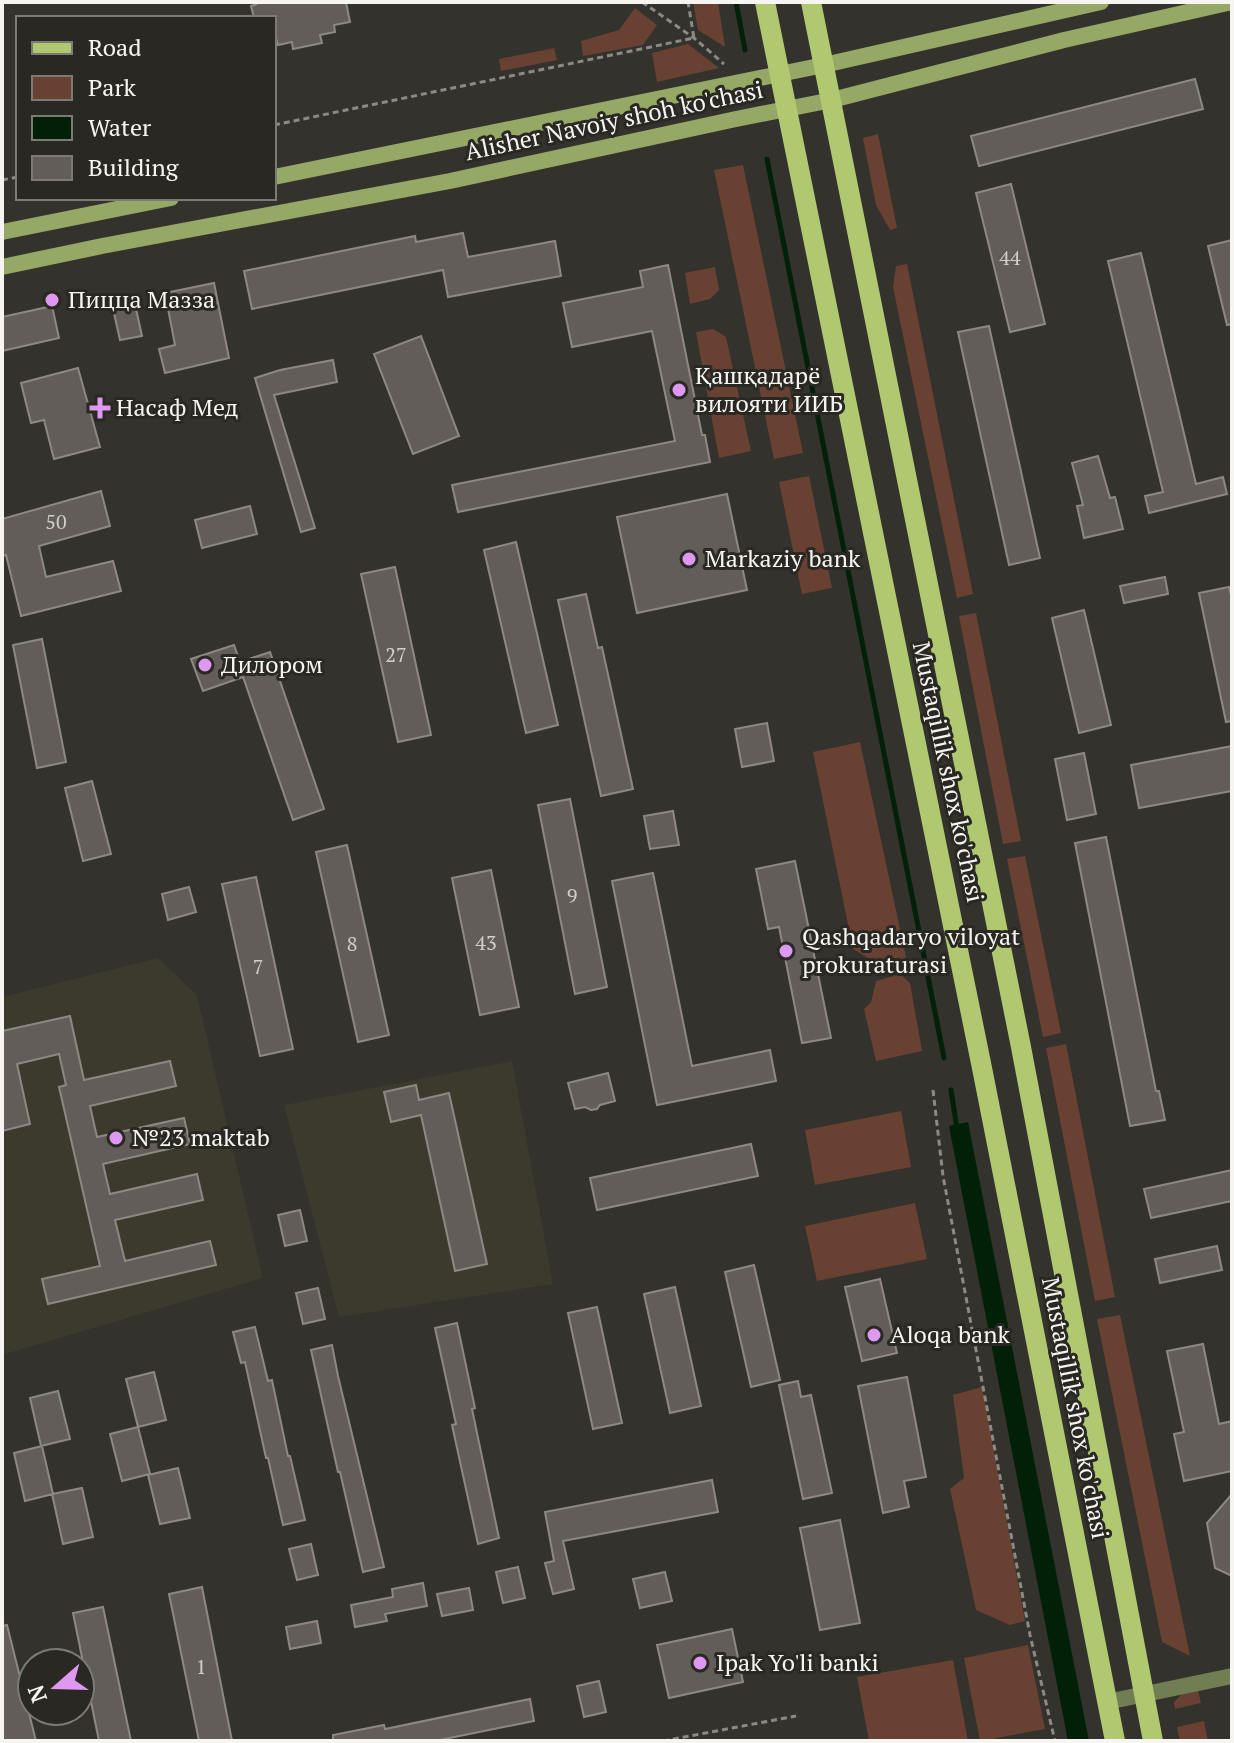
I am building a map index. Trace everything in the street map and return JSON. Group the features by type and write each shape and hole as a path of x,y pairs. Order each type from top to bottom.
{"main road":[{"name":"Mustaqillik shox ko'chasi","path":"765,2 982,1068 1115,1741"},
{"name":"Mustaqillik shox ko'chasi","path":"811,2 1021,1047 1153,1741"},
{"name":"Alisher Navoiy shoh ko'chasi","path":"276,177 779,75 1101,2"},
{"name":"Alisher Navoiy shoh ko'chasi","path":"2,267 450,181 832,100 1064,40 1232,2"},
{"path":"2,232 161,200"}],"street":[{"path":"1107,1702 1232,1676"}],"path":[{"path":"642,2 694,38 724,64"},
{"path":"688,2 694,38"},
{"path":"276,125 694,38"},
{"path":"933,1090 943,1176 1030,1635 1055,1741"},
{"path":"663,1741 796,1716"}],"shaded area":[{"name":"№23 maktab","path":"158,958 197,995 263,1278 2,1355 2,997"},
{"path":"512,1061 553,1284 339,1317 284,1105"}],"green space":[{"path":"693,2 718,2 725,47 698,30"},
{"path":"635,8 657,25 643,45 583,56 581,41 619,30"},
{"path":"688,44 719,68 657,82 652,53"},
{"path":"554,48 557,60 501,71 499,59"},
{"path":"878,134 897,228 890,230 876,205 863,138"},
{"path":"743,165 803,453 774,459 714,170"},
{"path":"907,264 973,594 957,598 893,287 896,266"},
{"path":"715,267 719,290 710,299 690,304 685,273"},
{"path":"713,329 726,337 751,451 719,458 696,332"},
{"path":"809,476 832,588 802,594 779,482"},
{"path":"976,613 1021,841 1003,844 959,616"},
{"path":"860,742 906,957 899,966 876,970 868,958 853,949 813,752"},
{"path":"1025,856 1061,1033 1043,1037 1007,859"},
{"path":"900,974 910,983 922,1051 876,1061 864,1009 871,1002 876,981"},
{"path":"1066,1044 1115,1297 1095,1301 1046,1048"},
{"path":"901,1111 911,1167 815,1185 805,1130"},
{"path":"915,1203 927,1259 817,1281 805,1226"},
{"path":"1120,1315 1190,1656 1162,1642 1097,1319"},
{"path":"982,1387 1025,1621 1010,1625 976,1610 950,1489 964,1478 953,1395"},
{"path":"1028,1645 1045,1729 980,1741 964,1658"},
{"path":"953,1660 968,1741 869,1741 857,1677"},
{"path":"1198,1690 1201,1703 1175,1709 1174,1702 1183,1693"},
{"path":"1204,1721 1208,1741 1180,1741 1177,1727"}],"water":[{"path":"968,1122 1089,1741 1068,1741 949,1126"}],"building":[{"path":"346,2 350,22 334,25 335,32 320,35 322,43 293,49 292,42 278,45 276,16 254,16 251,6"},
{"path":"1195,79 1203,109 979,166 971,136"},
{"path":"1011,184 1045,324 1010,332 976,193"},
{"path":"463,233 468,257 555,241 561,276 448,297 443,270 252,309 244,271 415,236 416,242"},
{"path":"1232,240 1232,324 1227,325 1208,246"},
{"path":"1141,253 1196,484 1223,477 1227,494 1149,513 1145,496 1163,492 1108,261"},
{"path":"668,265 710,462 458,512 452,485 675,441 652,331 572,347 563,303 643,287 640,271"},
{"path":"214,283 229,358 165,373 159,349 175,345 165,293"},
{"path":"133,295 142,336 120,340 111,300"},
{"path":"52,306 59,338 2,351 2,317"},
{"path":"989,326 1040,558 1009,565 958,332"},
{"path":"421,336 459,436 413,454 374,354"},
{"path":"333,360 337,382 274,395 315,528 301,532 255,378"},
{"path":"78,368 100,447 54,459 44,420 31,423 21,383"},
{"path":"1098,456 1110,498 1115,497 1123,529 1084,538 1077,506 1083,505 1072,463"},
{"path":"101,491 110,526 39,546 46,577 113,561 121,591 21,616 6,555 2,556 2,519"},
{"path":"727,494 747,590 637,613 617,517"},
{"path":"250,506 257,534 202,548 195,520"},
{"path":"516,542 558,725 526,733 484,550"},
{"path":"395,567 431,735 398,742 361,574"},
{"path":"1165,577 1168,594 1124,603 1120,586"},
{"path":"1229,587 1232,599 1232,721 1226,722 1199,593"},
{"path":"586,594 598,648 602,647 633,789 601,796 558,600"},
{"path":"1084,610 1111,725 1079,733 1052,618"},
{"path":"42,639 66,762 37,768 13,645"},
{"path":"234,645 240,662 270,652 324,809 293,820 243,677 203,691 191,659"},
{"path":"767,723 774,761 742,767 735,729"},
{"path":"1232,746 1232,791 1139,808 1131,765"},
{"path":"1084,753 1096,814 1067,820 1055,759"},
{"path":"92,781 111,854 83,861 65,788"},
{"path":"570,799 607,987 575,994 538,805"},
{"path":"673,811 679,845 650,849 644,816"},
{"path":"1106,837 1156,1091 1159,1091 1165,1120 1130,1126 1075,843"},
{"path":"347,845 389,1035 358,1042 316,852"},
{"path":"795,861 831,1038 802,1043 779,927 768,929 756,869"},
{"path":"491,870 519,1007 480,1015 452,878"},
{"path":"653,873 692,1066 770,1050 776,1081 657,1105 612,881"},
{"path":"256,877 293,1049 260,1056 222,884"},
{"path":"189,887 196,912 168,920 162,894"},
{"path":"70,1016 84,1080 170,1061 176,1086 90,1106 97,1137 184,1118 190,1144 103,1164 110,1194 197,1174 203,1200 115,1220 125,1261 210,1241 216,1265 48,1304 42,1279 100,1266 59,1087 66,1085 59,1054 17,1064 30,1124 2,1131 2,1031"},
{"path":"608,1073 615,1101 600,1105 597,1109 575,1109 568,1083"},
{"path":"416,1085 419,1100 449,1093 487,1264 455,1271 421,1115 391,1122 384,1092"},
{"path":"751,1144 758,1176 597,1210 590,1178"},
{"path":"1232,1170 1232,1201 1151,1218 1144,1189"},
{"path":"300,1210 307,1241 285,1246 278,1215"},
{"path":"1217,1246 1222,1270 1160,1283 1155,1259"},
{"path":"754,1265 780,1380 751,1387 725,1272"},
{"path":"880,1279 897,1353 862,1361 845,1287"},
{"path":"675,1287 701,1406 670,1413 644,1294"},
{"path":"318,1288 325,1319 303,1324 296,1293"},
{"path":"597,1307 622,1423 593,1429 568,1313"},
{"path":"457,1323 499,1538 478,1544 435,1328"},
{"path":"255,1327 268,1381 272,1380 305,1520 283,1525 245,1362 241,1363 233,1332"},
{"path":"1203,1344 1219,1424 1232,1421 1232,1471 1184,1481 1174,1434 1184,1432 1167,1351"},
{"path":"332,1345 384,1567 363,1572 311,1350"},
{"path":"154,1372 166,1420 138,1427 126,1379"},
{"path":"907,1377 926,1477 904,1481 909,1507 883,1513 858,1386"},
{"path":"798,1381 801,1397 811,1395 832,1493 803,1499 779,1385"},
{"path":"58,1391 70,1439 41,1446 30,1398"},
{"path":"138,1427 150,1474 122,1481 110,1434"},
{"path":"42,1446 53,1494 25,1501 14,1453"},
{"path":"178,1468 190,1518 160,1524 148,1475"},
{"path":"712,1480 718,1512 563,1541 574,1589 553,1594 545,1563 554,1561 545,1512"},
{"path":"82,1488 93,1537 63,1544 52,1494"},
{"path":"1232,1494 1232,1576 1215,1568 1207,1523"},
{"path":"840,1520 860,1623 820,1630 800,1528"},
{"path":"311,1544 318,1575 297,1580 289,1549"},
{"path":"518,1567 525,1598 503,1603 496,1572"},
{"path":"665,1572 672,1601 640,1608 633,1579"},
{"path":"423,1583 427,1606 385,1614 387,1621 355,1627 351,1605 393,1597 392,1589"},
{"path":"202,1587 232,1741 199,1741 169,1594"},
{"path":"469,1588 473,1610 442,1616 437,1594"},
{"path":"103,1607 131,1741 99,1741 96,1726 96,1647 80,1647 73,1613"},
{"path":"317,1621 321,1643 290,1649 286,1627"},
{"path":"7,1625 16,1661 16,1727 32,1727 36,1741 2,1741 2,1626"},
{"name":"Ipak Yo'li banki","path":"732,1629 743,1682 669,1698 657,1645"},
{"path":"599,1681 606,1712 584,1717 577,1686"},
{"path":"530,1699 534,1721 435,1741 333,1741 333,1735 384,1725 385,1729"}],"waterway":[{"path":"736,2 745,50"},
{"path":"767,159 944,1058"},
{"path":"951,1090 957,1129"}],"place":[{"name":"Пицца Мазза","path":"52,300"},
{"name":"Қашқадарё вилояти ИИБ","path":"679,390"},
{"name":"Насаф Мед","path":"100,408"},
{"name":"Markaziy bank","path":"689,559"},
{"name":"Дилором","path":"205,665"},
{"name":"Qashqadaryo viloyat prokuraturasi","path":"786,951"},
{"name":"№23 maktab","path":"116,1138"},
{"name":"Aloqa bank","path":"874,1335"},
{"name":"Ipak Yo'li banki","path":"700,1663"}]}
